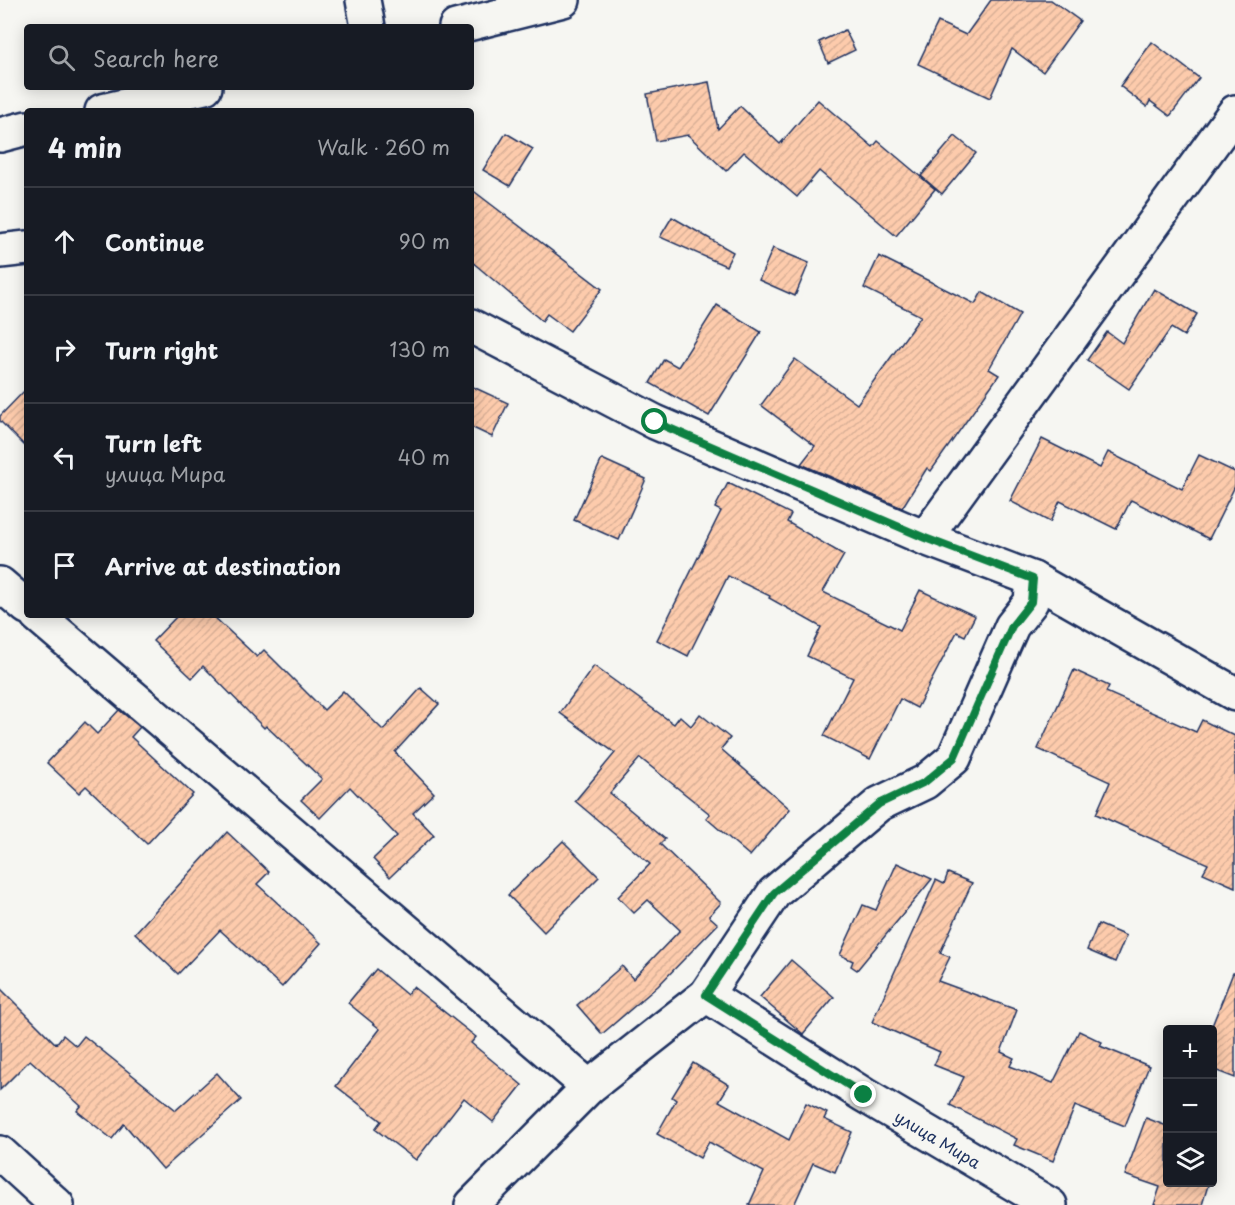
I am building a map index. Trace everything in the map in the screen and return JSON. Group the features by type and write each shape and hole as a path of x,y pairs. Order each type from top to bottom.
{"street":[{"path":"363,0 367,24"},
{"path":"468,24 564,0"},
{"path":"115,108 192,90"},
{"path":"925,538 1235,112"},
{"path":"0,135 24,129"},
{"path":"0,251 24,248"},
{"path":"474,328 655,422 925,538 1033,579 1235,694"},
{"path":"472,1205 589,1087 706,995 774,893 879,804 925,782 954,758 1012,626 1031,602 1033,579"},
{"path":"0,584 24,604"},
{"path":"41,618 589,1087"},
{"name":"улица Мира","path":"706,995 864,1095 1050,1205"},
{"path":"0,1153 57,1205"}],"building":[{"path":"991,0 1051,0 1080,21 1043,72 1012,49 990,98 918,64 938,22 966,35"},
{"path":"845,30 855,50 828,63 819,42"},
{"path":"1152,42 1199,78 1170,116 1150,101 1147,107 1120,86"},
{"path":"709,82 718,129 740,106 780,144 818,100 873,147 878,141 935,189 896,236 819,171 797,197 744,152 726,171 688,135 656,141 647,94"},
{"path":"506,133 533,149 510,186 483,170"},
{"path":"955,136 976,153 942,194 921,176"},
{"path":"474,191 602,289 570,331 547,314 542,321 474,264"},
{"path":"672,217 733,252 726,266 660,237"},
{"path":"773,248 809,263 795,296 759,280"},
{"path":"879,256 975,304 982,292 1020,314 989,369 999,375 931,471 927,468 902,508 801,464 815,446 761,405 795,359 857,404 921,316 864,288"},
{"path":"1154,289 1197,314 1184,336 1171,328 1129,389 1087,360 1107,332 1122,343"},
{"path":"717,305 761,332 709,416 650,383 664,359 678,367"},
{"path":"474,387 508,403 492,437 474,428"},
{"path":"24,391 24,445 0,421 0,416"},
{"path":"1042,439 1100,468 1108,452 1182,489 1199,455 1235,472 1235,486 1209,539 1131,500 1116,529 1060,501 1050,522 1010,501"},
{"path":"602,459 646,479 619,540 574,520"},
{"path":"728,483 791,514 787,522 844,555 823,592 900,630 920,590 975,616 965,636 957,632 917,708 900,699 870,759 824,736 853,678 807,656 821,627 769,598 770,596 728,576 688,656 657,640 721,511 715,508"},
{"path":"175,618 215,618 257,657 264,650 324,710 343,691 383,730 421,688 439,704 395,752 434,793 413,813 434,835 390,877 373,859 397,836 350,787 320,818 301,800 322,779 266,726 264,728 203,666 192,678 153,641"},
{"path":"594,666 674,724 680,716 691,726 700,714 730,738 721,749 790,809 750,856 706,818 710,814 640,758 610,793 665,839 660,844 721,903 709,916 718,924 658,986 602,1034 577,1005 622,966 633,979 680,930 648,900 634,913 618,897 650,864 575,801 615,753 560,713"},
{"path":"1074,670 1109,686 1106,692 1196,732 1202,720 1235,736 1235,887 1203,873 1208,864 1096,814 1110,782 1038,749"},
{"path":"119,710 140,727 131,737 193,794 147,844 86,786 79,793 47,763 85,722 97,734"},
{"path":"227,832 269,872 257,884 321,943 282,987 220,930 178,974 135,933"},
{"path":"563,841 599,877 544,932 508,895"},
{"path":"897,863 932,879 857,970 851,966 853,961 840,955 863,905 876,910"},
{"path":"948,873 972,883 940,953 950,957 938,981 1017,1010 1001,1052 1014,1058 1010,1066 1053,1083 1079,1031 1102,1042 1100,1046 1149,1066 1125,1126 1075,1106 1053,1161 1014,1145 1017,1139 950,1105 964,1077 934,1065 940,1052 872,1022 936,880 944,884"},
{"path":"1098,924 1126,936 1115,962 1087,950"},
{"path":"791,960 834,997 803,1034 760,997"},
{"path":"376,969 407,995 413,987 476,1037 471,1043 522,1085 493,1122 464,1098 416,1160 375,1129 381,1121 336,1086 380,1029 348,1003"},
{"path":"1233,973 1235,973 1235,1078 1217,1071 1217,1025 1212,1025"},
{"path":"0,988 56,1044 63,1035 76,1046 84,1036 176,1110 217,1073 241,1100 163,1169 124,1124 112,1139 77,1111 81,1106 30,1060 0,1090"},
{"path":"693,1063 729,1085 719,1101 789,1140 806,1103 827,1113 824,1119 852,1132 835,1172 813,1163 794,1205 749,1205 764,1172 709,1142 700,1158 657,1134 676,1100 672,1097"},
{"path":"1146,1118 1163,1124 1163,1187 1207,1187 1202,1205 1154,1205 1160,1187 1125,1175"}],"route":[{"path":"655,422 925,538 1033,579 1031,602 1012,626 954,758 925,782 879,804 774,893 706,995 864,1095"}]}
